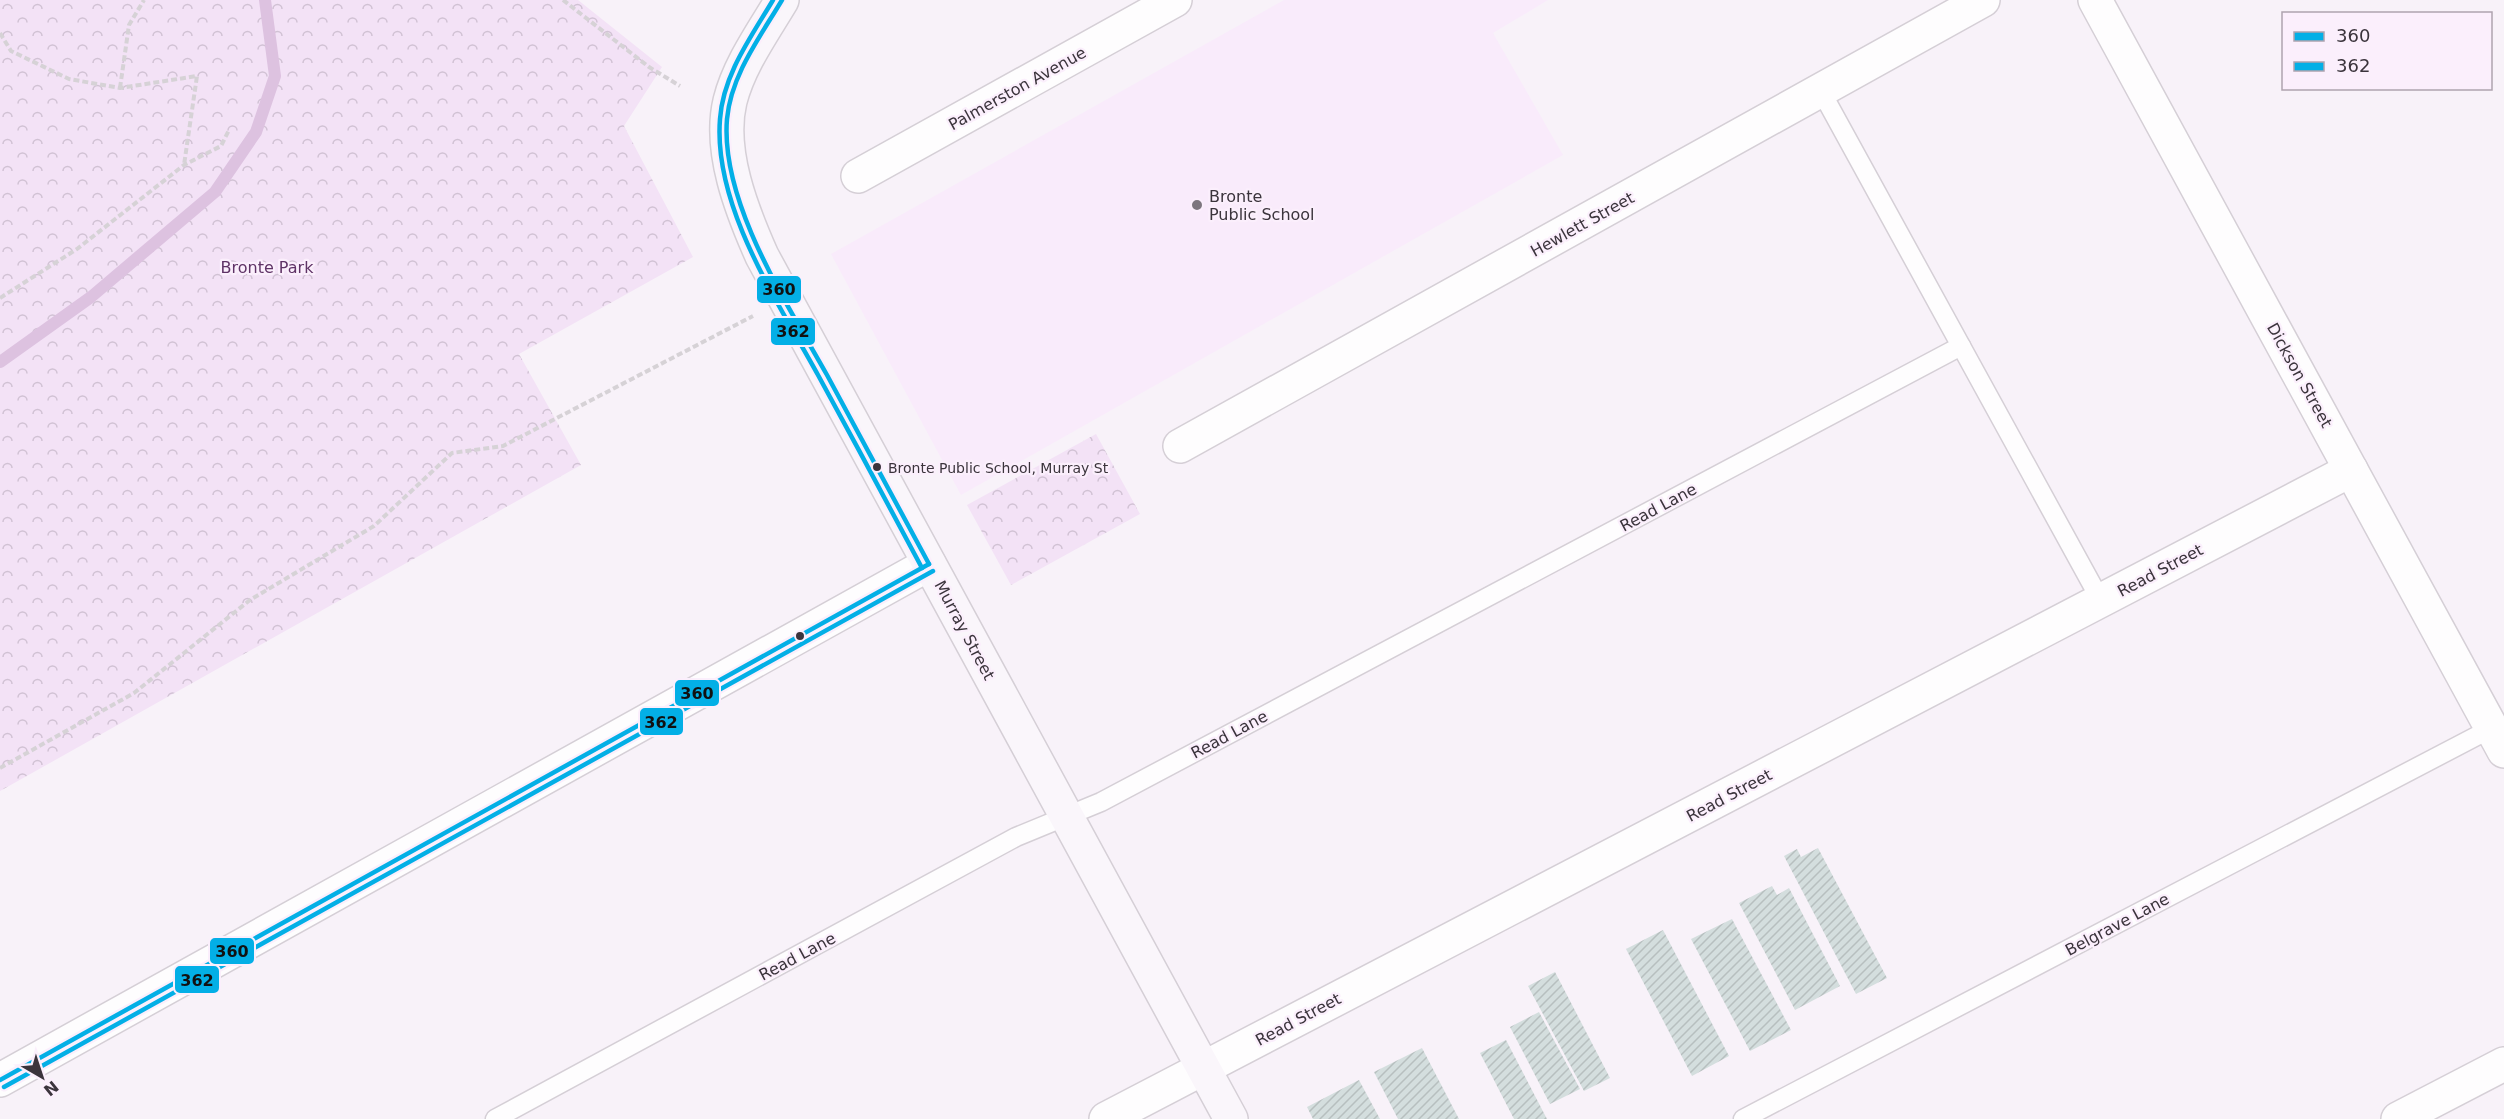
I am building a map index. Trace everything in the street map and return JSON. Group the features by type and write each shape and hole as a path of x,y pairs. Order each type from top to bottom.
{"main road":[{"name":"Murray Street","path":"782,0 740,75 730,102 728,131 730,156 740,205 762,256 1231,1119"}],"street":[{"name":"Palmerston Avenue","path":"858,176 1175,0"},
{"name":"Hewlett Street","path":"1180,446 1983,0"},
{"name":"Dickson Street","path":"2095,0 2498,740"},
{"name":"Read Street","path":"1106,1119 2351,470"},
{"path":"0,1080 929,564"},
{"path":"2398,1119 2504,1064"}],"lane":[{"path":"1821,91 2101,601"},
{"name":"Read Lane","path":"495,1119 1016,837 1116,794 1961,346"},
{"name":"Belgrave Lane","path":"1743,1119 2498,740"}],"path":[{"path":"120,88 129,25 144,0"},
{"path":"563,0 649,67 680,86"},
{"path":"0,33 11,51 69,79 120,88 197,76 184,165"},
{"path":"0,298 77,249 184,165 221,146 229,130"},
{"path":"0,768 134,693 250,600 374,526 452,453 503,446 786,299"}],"shaded area":[{"name":"Bronte Public School","path":"1284,0 1548,0 1493,33 1563,155 961,495 831,254"}],"green space":[{"name":"Bronte Park","path":"0,0 578,0 662,67 624,126 693,257 519,354 581,465 0,791"},
{"path":"1096,434 1140,514 1011,585 967,505"}],"building":[{"path":"1818,848 1887,978 1856,994 1784,856 1797,849 1801,857"},
{"path":"1772,886 1777,895 1789,888 1840,986 1795,1010 1739,903"},
{"path":"1732,919 1791,1030 1750,1051 1691,939"},
{"path":"1663,930 1729,1056 1692,1076 1626,949"},
{"path":"1555,972 1610,1078 1584,1091 1528,986"},
{"path":"1539,1012 1580,1089 1550,1104 1510,1027"},
{"path":"1506,1040 1547,1119 1514,1119 1480,1053"},
{"path":"1422,1048 1459,1119 1398,1119 1374,1072"},
{"path":"1359,1080 1380,1119 1313,1119 1307,1107"}],"waterway":[{"path":"0,362 91,297 215,192 256,132 275,76 265,0"}],"transit line":[{"name":"362","path":"773,0 739,57 722,103 721,152 727,185 737,219 751,252 922,568"},
{"name":"360","path":"782,0 756,42 734,87 727,119 728,151 734,184 745,218 776,285 929,564"},
{"name":"360","path":"0,1080 929,564"},
{"name":"362","path":"4,1087 933,571"}],"place":[{"name":"Bronte Public School","path":"1197,205"},
{"name":"Bronte Public School, Murray St","path":"877,467"}]}
